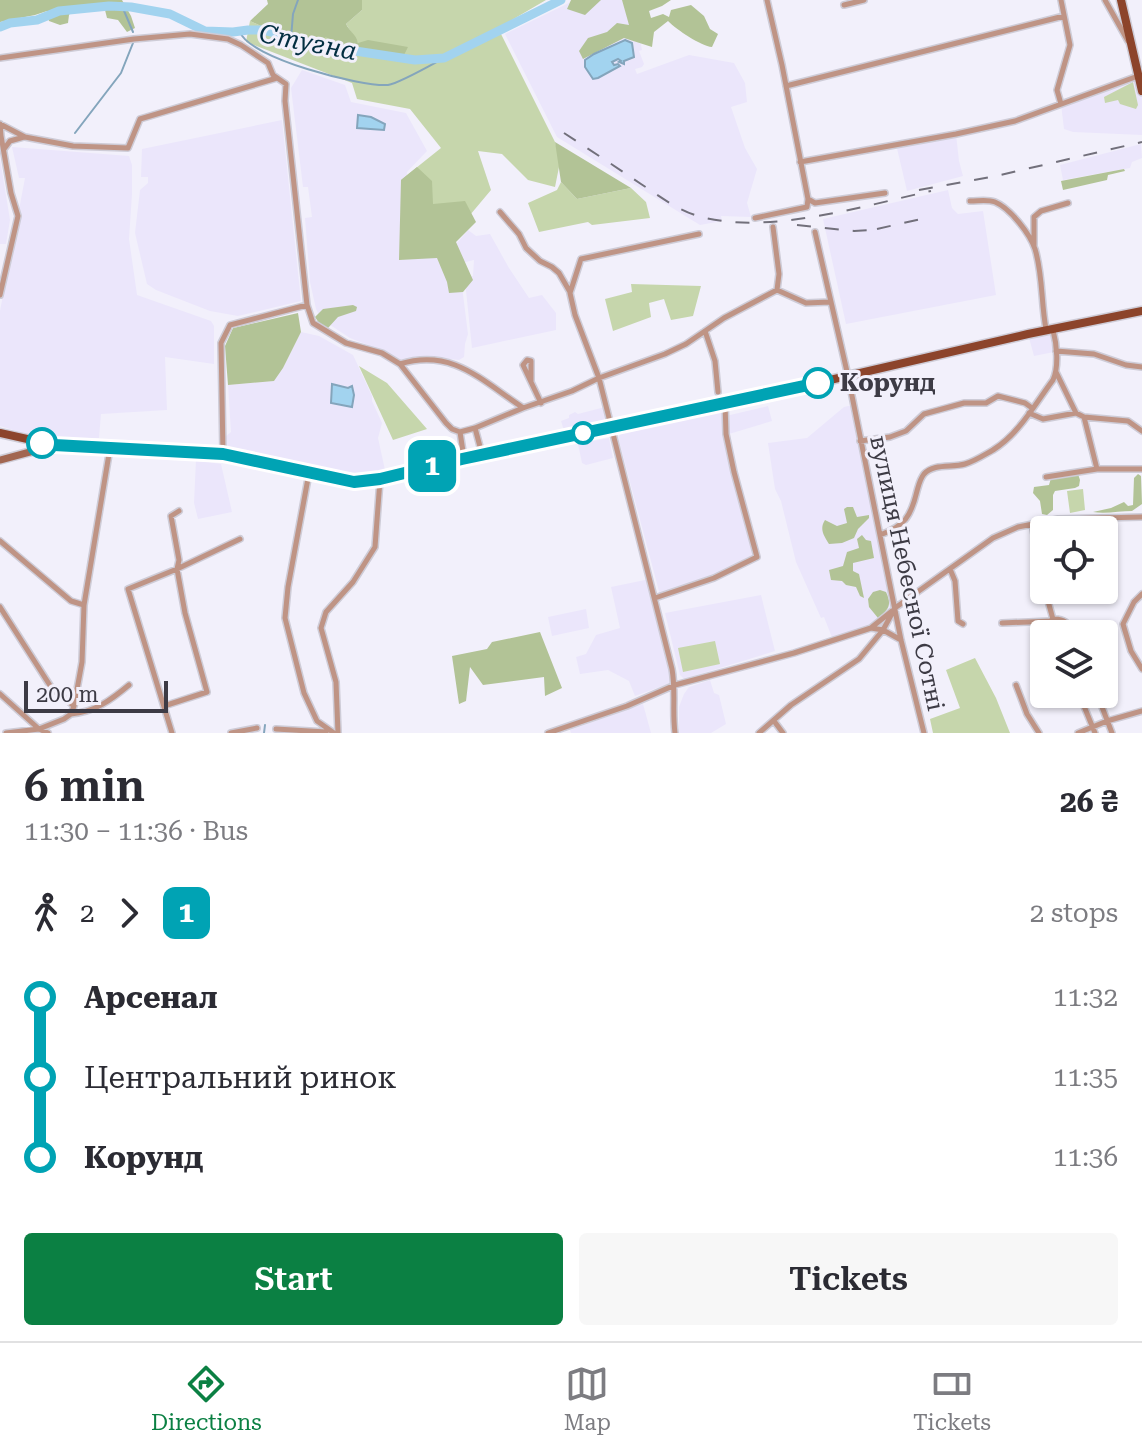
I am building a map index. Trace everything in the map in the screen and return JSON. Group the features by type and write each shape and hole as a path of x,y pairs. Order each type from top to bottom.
{"main road":[{"path":"1121,0 1142,91"},
{"path":"0,433 54,445 223,454 354,482 380,479 464,458 1142,311"}],"street":[{"path":"755,218 807,207 808,199 767,0"},
{"path":"844,5 864,0"},
{"path":"1061,0 1070,45 1057,90 1061,104"},
{"path":"1105,0 1132,49"},
{"path":"786,86 1064,16"},
{"path":"0,58 190,34 228,39 257,54 268,63 273,75 286,84 285,101 307,305 313,323 346,343 382,353 400,364 446,423 460,432 665,354 777,290"},
{"path":"800,162 1015,121 1138,76"},
{"path":"0,124 25,137 73,146 128,148 140,119 278,78"},
{"path":"0,124 11,193 18,216 0,295"},
{"path":"4,149 10,141 25,137"},
{"path":"808,199 815,203 885,193"},
{"path":"970,201 985,200 1003,207 1014,215 1034,247"},
{"path":"880,535 905,522 927,470 963,465 984,455 1009,437 1053,380 1056,351 1034,247 1034,217 1041,211 1068,203"},
{"path":"500,212 519,234 526,248 559,273 570,293 599,378 675,685 672,710 675,733"},
{"path":"773,227 779,274 777,290"},
{"name":"вулиця Небесної Сотні","path":"815,232 848,376 901,640 924,733"},
{"path":"570,293 581,259 699,234"},
{"path":"777,290 806,303 830,302"},
{"path":"223,454 221,343 230,325 307,305"},
{"path":"705,331 715,361 718,392"},
{"path":"1056,351 1094,354 1142,367"},
{"path":"400,364 416,359 439,359 463,367 523,408"},
{"path":"1056,372 1076,413"},
{"path":"531,382 541,403"},
{"path":"860,441 890,437 906,431 924,414 964,403 986,403 998,396 1025,403 1030,411 1043,419 1076,413 1084,417 1128,421 1142,431"},
{"path":"655,598 714,578 757,557 729,447 725,403"},
{"path":"1084,417 1097,469"},
{"path":"475,428 483,455"},
{"path":"460,432 464,458"},
{"path":"0,460 54,445"},
{"path":"71,714 82,662 84,605 110,448"},
{"path":"1046,477 1097,469 1142,469"},
{"path":"309,473 285,618 304,693 317,721 334,733"},
{"path":"334,733 336,682 321,628 326,612 353,582 375,547 380,479"},
{"path":"164,706 207,692 185,613 177,569 179,560 171,516 179,511"},
{"path":"1118,518 1142,517"},
{"path":"548,733 627,706 675,685 794,653 871,628 993,538 1030,524"},
{"path":"172,733 128,589 240,539"},
{"path":"0,541 71,601 84,605"},
{"path":"950,569 955,581 958,621 963,624"},
{"path":"1142,594 1134,602 1123,624 1131,651 1142,669"},
{"path":"1048,604 1052,620 1064,620"},
{"path":"0,607 51,687 74,706"},
{"path":"759,733 791,705 859,659 883,630 895,608"},
{"path":"1002,623 1030,621"},
{"path":"871,628 883,630 901,640"},
{"path":"6,733 39,729 71,714 85,713 100,707 129,685"},
{"path":"1016,685 1027,714 1039,733"},
{"path":"0,694 39,729 48,733"},
{"path":"1084,708 1093,730"},
{"path":"1102,708 1112,733"},
{"path":"1078,733 1142,711"},
{"path":"774,721 783,733"},
{"path":"231,733 257,728"},
{"path":"276,729 334,733"}],"shaded area":[{"path":"575,0 629,0 644,64 635,69 637,74 689,55 734,63 745,83 747,102 731,107 745,148 757,169 747,203 751,217 721,216 722,221 700,225 557,137 505,34"},
{"path":"302,70 345,85 351,102 406,113 427,151 407,172 404,255 441,256 462,286 468,334 464,357 459,360 429,357 401,360 350,338 321,319 310,282 305,218 312,217 308,187 303,187 291,88"},
{"path":"1138,76 1142,91 1142,135 1064,129 1061,104"},
{"path":"282,120 301,301 238,316 210,311 147,284 135,233 140,190 148,183 148,177 141,177 142,149"},
{"path":"956,134 963,176 907,191 896,144"},
{"path":"1141,144 1142,158 1132,162 1130,168 1063,180 1060,165"},
{"path":"12,147 129,156 132,194 129,239 137,295 211,321 214,326 214,364 165,357 167,410 101,414 99,438 26,434 0,426 0,311 25,178 19,178"},
{"path":"0,158 10,220 6,244 0,244"},
{"path":"948,190 952,208 958,214 983,211 996,295 846,324 823,219"},
{"path":"468,230 476,236 490,234 529,298 542,295 556,313 556,330 472,348 465,278 473,276 474,260 462,263 458,258 457,243"},
{"path":"1053,330 1056,340 1054,352 1034,356 1028,334"},
{"path":"301,332 319,336 353,355 382,423 378,438 385,470 352,476 226,449 225,437 231,432 228,385 274,381"},
{"path":"853,405 895,608 878,623 833,640 796,562 781,501 775,489 768,443 807,438 844,407"},
{"path":"768,406 772,421 729,434 726,416"},
{"path":"605,407 610,428 566,437 561,421 575,412 578,414"},
{"path":"720,408 753,557 715,576 660,595 618,437 624,430"},
{"path":"609,438 613,458 586,465 582,463 578,444"},
{"path":"196,460 221,464 232,512 198,519 194,503"},
{"path":"650,579 674,682 635,696 629,681 608,670 580,674 576,657 586,654 596,635 620,628 611,587"},
{"path":"761,595 775,651 684,679 680,675 665,613"},
{"path":"586,609 589,628 552,636 548,617"},
{"path":"710,680 714,693 719,695 726,724 711,733 679,733 679,707 684,694 689,687"},
{"path":"643,704 651,733 571,733 570,730"}],"green space":[{"path":"0,0 122,0 135,28 127,32 118,20 107,18 99,4 75,6 68,23 60,25 49,21 47,11 0,22"},
{"path":"267,0 362,0 362,10 346,24 358,43 368,40 408,47 403,57 332,44 326,37 311,49 250,21 268,4"},
{"path":"362,0 546,0 498,28 555,142 560,162 555,187 528,180 502,154 478,151 491,190 444,246 401,180 441,148 410,109 357,99 352,83 246,42 250,21 311,49 326,36 358,43 346,24 362,10"},
{"path":"571,0 601,0 585,15 567,9"},
{"path":"622,0 671,0 649,11 651,18 663,14 669,17 671,10 691,5 704,16 710,29 718,34 712,47 707,46 668,21 654,32 652,47 624,38 583,59 579,51 588,38 607,32 617,23 629,25"},
{"path":"1133,82 1138,105 1136,109 1120,104 1118,100 1105,103 1104,97"},
{"path":"555,142 631,188 577,199 561,182"},
{"path":"417,167 432,181 433,204 465,201 476,222 456,242 473,280 463,292 449,293 437,258 399,260 401,180"},
{"path":"1124,169 1108,175 1107,180 1063,190 1061,181"},
{"path":"561,182 577,199 631,188 646,202 650,218 592,225 588,222 539,232 528,203 557,190"},
{"path":"631,284 701,286 693,316 671,320 664,299 649,303 651,317 613,331 605,299 632,292"},
{"path":"357,307 356,311 338,317 328,328 321,326 315,317 323,309"},
{"path":"298,313 301,332 274,381 228,385 225,346 233,328"},
{"path":"359,366 387,383 427,429 393,440"},
{"path":"1078,474 1079,486 1055,491 1053,510 1047,515 1042,514 1040,501 1033,493 1034,487 1049,485 1051,478"},
{"path":"1138,474 1141,476 1142,504 1132,511 1093,512 1124,502 1128,506 1133,505 1134,478"},
{"path":"1083,489 1085,510 1070,513 1067,491"},
{"path":"853,507 857,517 869,515 869,518 854,538 829,544 823,532 823,523 825,520 837,526 847,523 844,509"},
{"path":"862,535 871,541 874,558 853,563 853,571 859,574 864,598 856,587 831,580 829,570 843,566 847,552 859,548 857,539"},
{"path":"873,592 886,592 889,604 878,618 869,607 868,599"},
{"path":"540,632 562,688 545,696 544,677 483,685 470,667 466,701 459,704 452,656 487,649 492,642"},
{"path":"715,641 720,664 683,672 678,648"},
{"path":"975,658 1010,733 933,733 930,719 960,708 946,670"}],"water":[{"path":"625,40 632,43 634,57 624,61 624,64 618,59 612,62 620,66 593,79 585,67 585,60"},
{"path":"358,115 385,124 384,130 357,128"},
{"path":"332,384 352,386 352,407 331,403"}],"waterway":[{"path":"291,38 298,0"},
{"name":"Стугна","path":"0,27 37,20 59,11 131,7 170,14 205,31 263,30 322,46 415,60 444,58 561,0"},
{"path":"122,6 133,32"},
{"path":"240,32 263,52 284,61 332,76 374,84 393,84 444,58"},
{"path":"75,133 121,73 133,43"},
{"path":"264,733 265,725"}],"railway":[{"path":"564,133 674,205 695,215 722,221 751,223 813,217 931,191"},
{"path":"919,190 996,176 1142,142"},
{"path":"877,229 921,219"},
{"path":"797,225 873,230"}],"bus line":[{"name":"1","path":"42,443 223,454 354,482 380,479 818,383"}],"place":[{"name":"Корунд","path":"818,383"}]}
